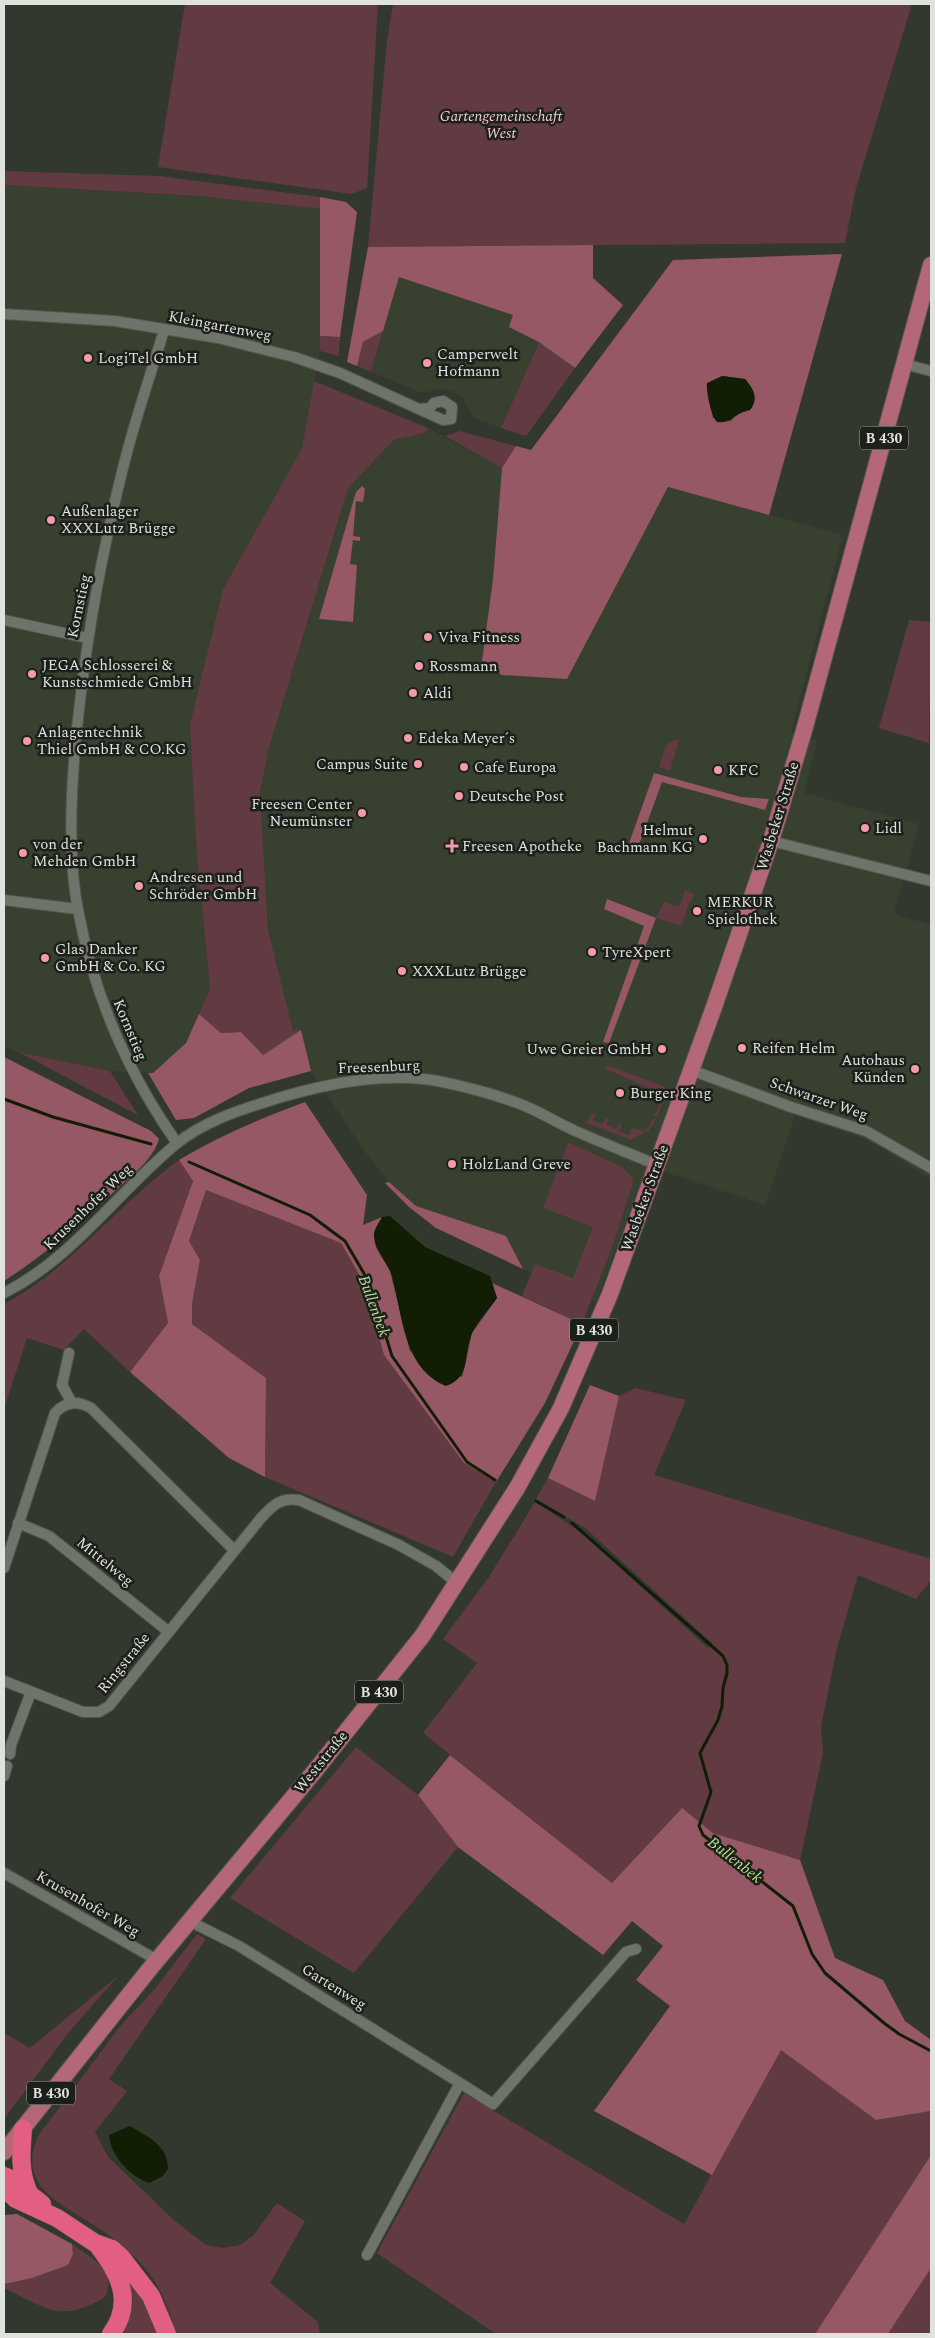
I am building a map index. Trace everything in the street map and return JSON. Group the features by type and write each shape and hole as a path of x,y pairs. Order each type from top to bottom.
{"highway":[{"path":"13,2195 22,2180 23,2129"},
{"path":"4,2176 13,2195 57,2218 96,2243 112,2249 136,2274 157,2307 167,2334"},
{"path":"96,2243 117,2272 123,2291 121,2316 111,2334"}],"main road":[{"name":"Wasbeker Straße","path":"517,1488 561,1408 610,1294 771,841 805,727 931,265"},
{"name":"Weststraße","path":"23,2129 106,2022 393,1674 442,1608 517,1488"},
{"name":"B 430","path":"4,2152 23,2129"}],"street":[{"name":"Kleingartenweg","path":"4,314 115,322 218,338 294,357 340,373 421,409"},
{"name":"Kornstieg","path":"164,330 124,463 87,638 72,778 71,835 77,909 90,964 107,1018 132,1074 176,1143"},
{"path":"904,364 931,371"},
{"path":"4,620 87,638"},
{"path":"771,841 929,878"},
{"path":"4,900 77,909"},
{"name":"Schwarzer Weg","path":"691,1070 791,1107 866,1131 931,1168"},
{"name":"Freesenburg","path":"163,1155 176,1143 214,1122 250,1106 319,1086 353,1080 398,1078 437,1081 493,1095 526,1107 578,1132 657,1165"},
{"name":"Krusenhofer Weg","path":"4,1293 23,1283 64,1254 163,1155"},
{"path":"69,1353 62,1385 72,1403"},
{"path":"4,1568 55,1413 60,1407 72,1403 85,1404 91,1408 234,1550"},
{"name":"Ringstraße","path":"4,1682 84,1712 99,1712 109,1706 234,1550 275,1503 288,1498 299,1500 399,1545 436,1566 457,1583"},
{"name":"Mittelweg","path":"18,1523 49,1536 169,1632"},
{"path":"10,1754 11,1745 31,1692"},
{"name":"Krusenhofer Weg","path":"4,1873 157,1960"},
{"name":"Gartenweg","path":"189,1921 239,1946 493,2104 626,1952 636,1949"},
{"path":"367,2255 460,2084"}],"shaded area":[{"path":"4,185 200,196 320,209 320,351 302,448 223,589 197,857 210,988 186,1043 153,1073 110,1071 18,1052 4,1046"},
{"path":"320,197 346,202 357,212 340,337 320,336"},
{"path":"593,245 593,278 623,305 575,368 539,342 509,327 513,315 399,277 383,331 363,342 357,366 347,362 368,247"},
{"path":"842,254 769,515 668,487 567,679 502,675 482,661 493,579 502,468 516,446 531,450 673,260","holes":["722,376 745,379 750,410 735,415 731,421 713,418 708,396"]},
{"path":"399,277 513,315 510,327 539,342 501,428 474,418 463,399 453,391 437,389 422,393 371,372"},
{"path":"722,376 745,379 753,390 755,398 750,410 740,413 731,420 717,422 709,403 707,383"},
{"path":"428,428 502,468 493,579 482,661 567,679 668,487 843,535 791,732 817,741 804,793 919,824 894,914 931,925 931,1180 884,1149 862,1138 795,1115 765,1205 647,1166 596,1302 523,1269 506,1236 416,1206 389,1182 366,1153 311,1071 301,1031 293,1032 268,930 260,792 269,748 348,488 394,440 426,433"},
{"path":"362,486 365,489 363,502 356,501 353,536 360,537 360,541 353,540 350,564 357,565 353,622 319,619 356,492"},
{"path":"654,773 741,797 769,799 765,810 662,782 636,853 627,849"},
{"path":"607,899 656,918 609,1043 603,1042 644,926 604,909"},
{"path":"199,1014 221,1033 241,1032 263,1055 301,1030 311,1071 249,1088 194,1118 176,1120 148,1073 153,1073 186,1043"},
{"path":"4,1057 151,1131 159,1139 152,1154 134,1174 61,1239 34,1261 4,1281"},
{"path":"305,1102 367,1195 363,1225 382,1217 374,1233 376,1247 390,1271 410,1351 462,1377 472,1333 497,1298 492,1283 582,1324 545,1403 496,1482 464,1463 384,1355 364,1283 341,1243 206,1190 189,1241 200,1260 192,1304 192,1324 266,1378 265,1477 229,1458 130,1372 168,1323 159,1276 193,1181 179,1160 241,1128"},
{"path":"389,1182 416,1206 506,1236 523,1269 436,1228 409,1207 385,1183"},
{"path":"390,1216 425,1247 490,1276 497,1298 472,1333 460,1377 446,1386 431,1378 412,1353 402,1322 391,1273 376,1245 374,1235 376,1228 382,1217"},
{"path":"590,1385 619,1396 595,1501 548,1478"},
{"path":"450,1755 612,1883 682,1808 713,1833 800,1860 835,1958 883,1980 905,2021 931,2040 931,2111 876,2120 781,2050 712,2175 594,2111 670,2006 636,1980 663,1946 632,1921 603,1955 458,1847 418,1795"},
{"path":"130,2126 150,2138 165,2154 168,2169 163,2176 149,2183 135,2176 122,2164 110,2143 109,2135"},
{"path":"931,2155 931,2268 888,2334 815,2334"},
{"path":"17,2214 72,2244 73,2254 68,2265 32,2278 4,2284 4,2215"}],"green space":[{"path":"185,4 378,4 367,188 352,194 158,167"},
{"name":"Gartengemeinschaft West","path":"393,4 912,4 856,188 845,243 368,247 387,41"},
{"path":"4,171 159,176 320,197 320,209 200,196 4,185"},
{"path":"383,331 371,372 357,366 363,342"},
{"path":"320,336 340,337 339,356 320,351"},
{"path":"539,342 575,368 526,436 501,428"},
{"path":"314,381 428,428 426,433 394,440 348,488 269,748 260,792 268,930 293,1031 301,1030 263,1055 241,1032 221,1033 199,1014 210,988 197,857 190,725 223,589 302,448"},
{"path":"459,431 516,446 502,468 445,436"},
{"path":"909,620 931,622 929,743 879,728"},
{"path":"679,740 670,771 659,767 666,745"},
{"path":"685,890 694,894 691,903 689,902 682,926 656,918 664,902 679,907"},
{"path":"18,1052 110,1071 138,1115"},
{"path":"607,1065 668,1088 657,1117 654,1116 662,1100 659,1093 606,1069"},
{"path":"591,1114 596,1114 593,1120 603,1124 606,1118 609,1119 606,1125 616,1129 619,1123 622,1124 619,1131 629,1135 632,1128 643,1131 649,1127 653,1118 656,1119 649,1130 631,1140 587,1123"},
{"path":"568,1142 622,1167 632,1177 633,1183 614,1242 582,1324 522,1296 535,1264 573,1278 593,1227 543,1208"},
{"path":"179,1160 193,1181 159,1276 168,1323 130,1372 84,1329 64,1350 27,1338 4,1409 4,1304 28,1290 73,1255 135,1196"},
{"path":"206,1190 341,1243 364,1283 384,1355 464,1463 496,1482 453,1557 265,1477 266,1378 192,1324 192,1304 200,1260 189,1241"},
{"path":"635,1388 686,1400 654,1475 931,1559 931,1580 916,1599 858,1575 837,1648 821,1726 823,1753 800,1860 713,1833 682,1808 612,1883 423,1733 477,1663 443,1639 489,1577 535,1502 582,1533 708,1648 713,1644 585,1528 536,1499 548,1478 595,1501 619,1396"},
{"path":"356,1747 418,1795 458,1847 354,1973 230,1898"},
{"path":"197,1934 206,1939 109,2079 127,2091 95,2132 108,2157 175,2221 206,2245 222,2248 240,2245 253,2236 277,2203 305,2221 270,2283 318,2322 320,2334 177,2334 162,2294 143,2266 115,2240 49,2195 34,2174 32,2158 38,2136 121,2025 154,1990"},
{"path":"119,1975 69,2032 4,2119 4,2033 30,2048"},
{"path":"781,2049 876,2120 931,2111 931,2155 815,2334 496,2334 377,2253 464,2093 684,2224"},
{"path":"72,2244 95,2260 106,2272 108,2287 105,2297 76,2310 64,2311 43,2307 4,2288 4,2284 55,2270 73,2254"},
{"path":"931,2268 931,2334 888,2334"},
{"path":"129,2279 143,2297 157,2334 124,2334 133,2303"}],"waterway":[{"name":"Bullenbek","path":"4,1099 53,1117 151,1144"},
{"name":"Bullenbek","path":"189,1162 310,1215 345,1241 369,1282 392,1356 467,1462 495,1480"},
{"name":"Bullenbek","path":"536,1501 564,1517"},
{"name":"Bullenbek","path":"572,1523 723,1656 727,1665 722,1706 718,1720 700,1753 711,1792 699,1826 703,1835 793,1906 812,1954 825,1973 884,2023 899,2034 931,2051"}],"place":[{"name":"LogiTel GmbH","path":"88,358"},
{"name":"Camperwelt Hofmann","path":"427,363"},
{"name":"Außenlager XXXLutz Brügge","path":"51,520"},
{"name":"Viva Fitness","path":"428,637"},
{"name":"Rossmann","path":"419,666"},
{"name":"JEGA Schlosserei & Kunstschmiede GmbH","path":"32,674"},
{"name":"Aldi","path":"413,693"},
{"name":"Edeka Meyer´s","path":"408,738"},
{"name":"Anlagentechnik Thiel GmbH & CO.KG","path":"27,741"},
{"name":"Campus Suite","path":"418,764"},
{"name":"Cafe Europa","path":"464,767"},
{"name":"KFC","path":"718,770"},
{"name":"Deutsche Post","path":"459,796"},
{"name":"Freesen Center Neumünster","path":"362,813"},
{"name":"Lidl","path":"865,828"},
{"name":"Helmut Bachmann KG","path":"703,839"},
{"name":"Freesen Apotheke","path":"452,846"},
{"name":"von der Mehden GmbH","path":"23,853"},
{"name":"Andresen und Schröder GmbH","path":"139,886"},
{"name":"MERKUR Spielothek","path":"697,911"},
{"name":"TyreXpert","path":"592,952"},
{"name":"Glas Danker GmbH & Co. KG","path":"45,958"},
{"name":"XXXLutz Brügge","path":"402,971"},
{"name":"Reifen Helm","path":"742,1048"},
{"name":"Uwe Greier GmbH","path":"662,1049"},
{"name":"Autohaus Künden","path":"915,1069"},
{"name":"Burger King","path":"620,1093"},
{"name":"HolzLand Greve","path":"452,1164"}]}
